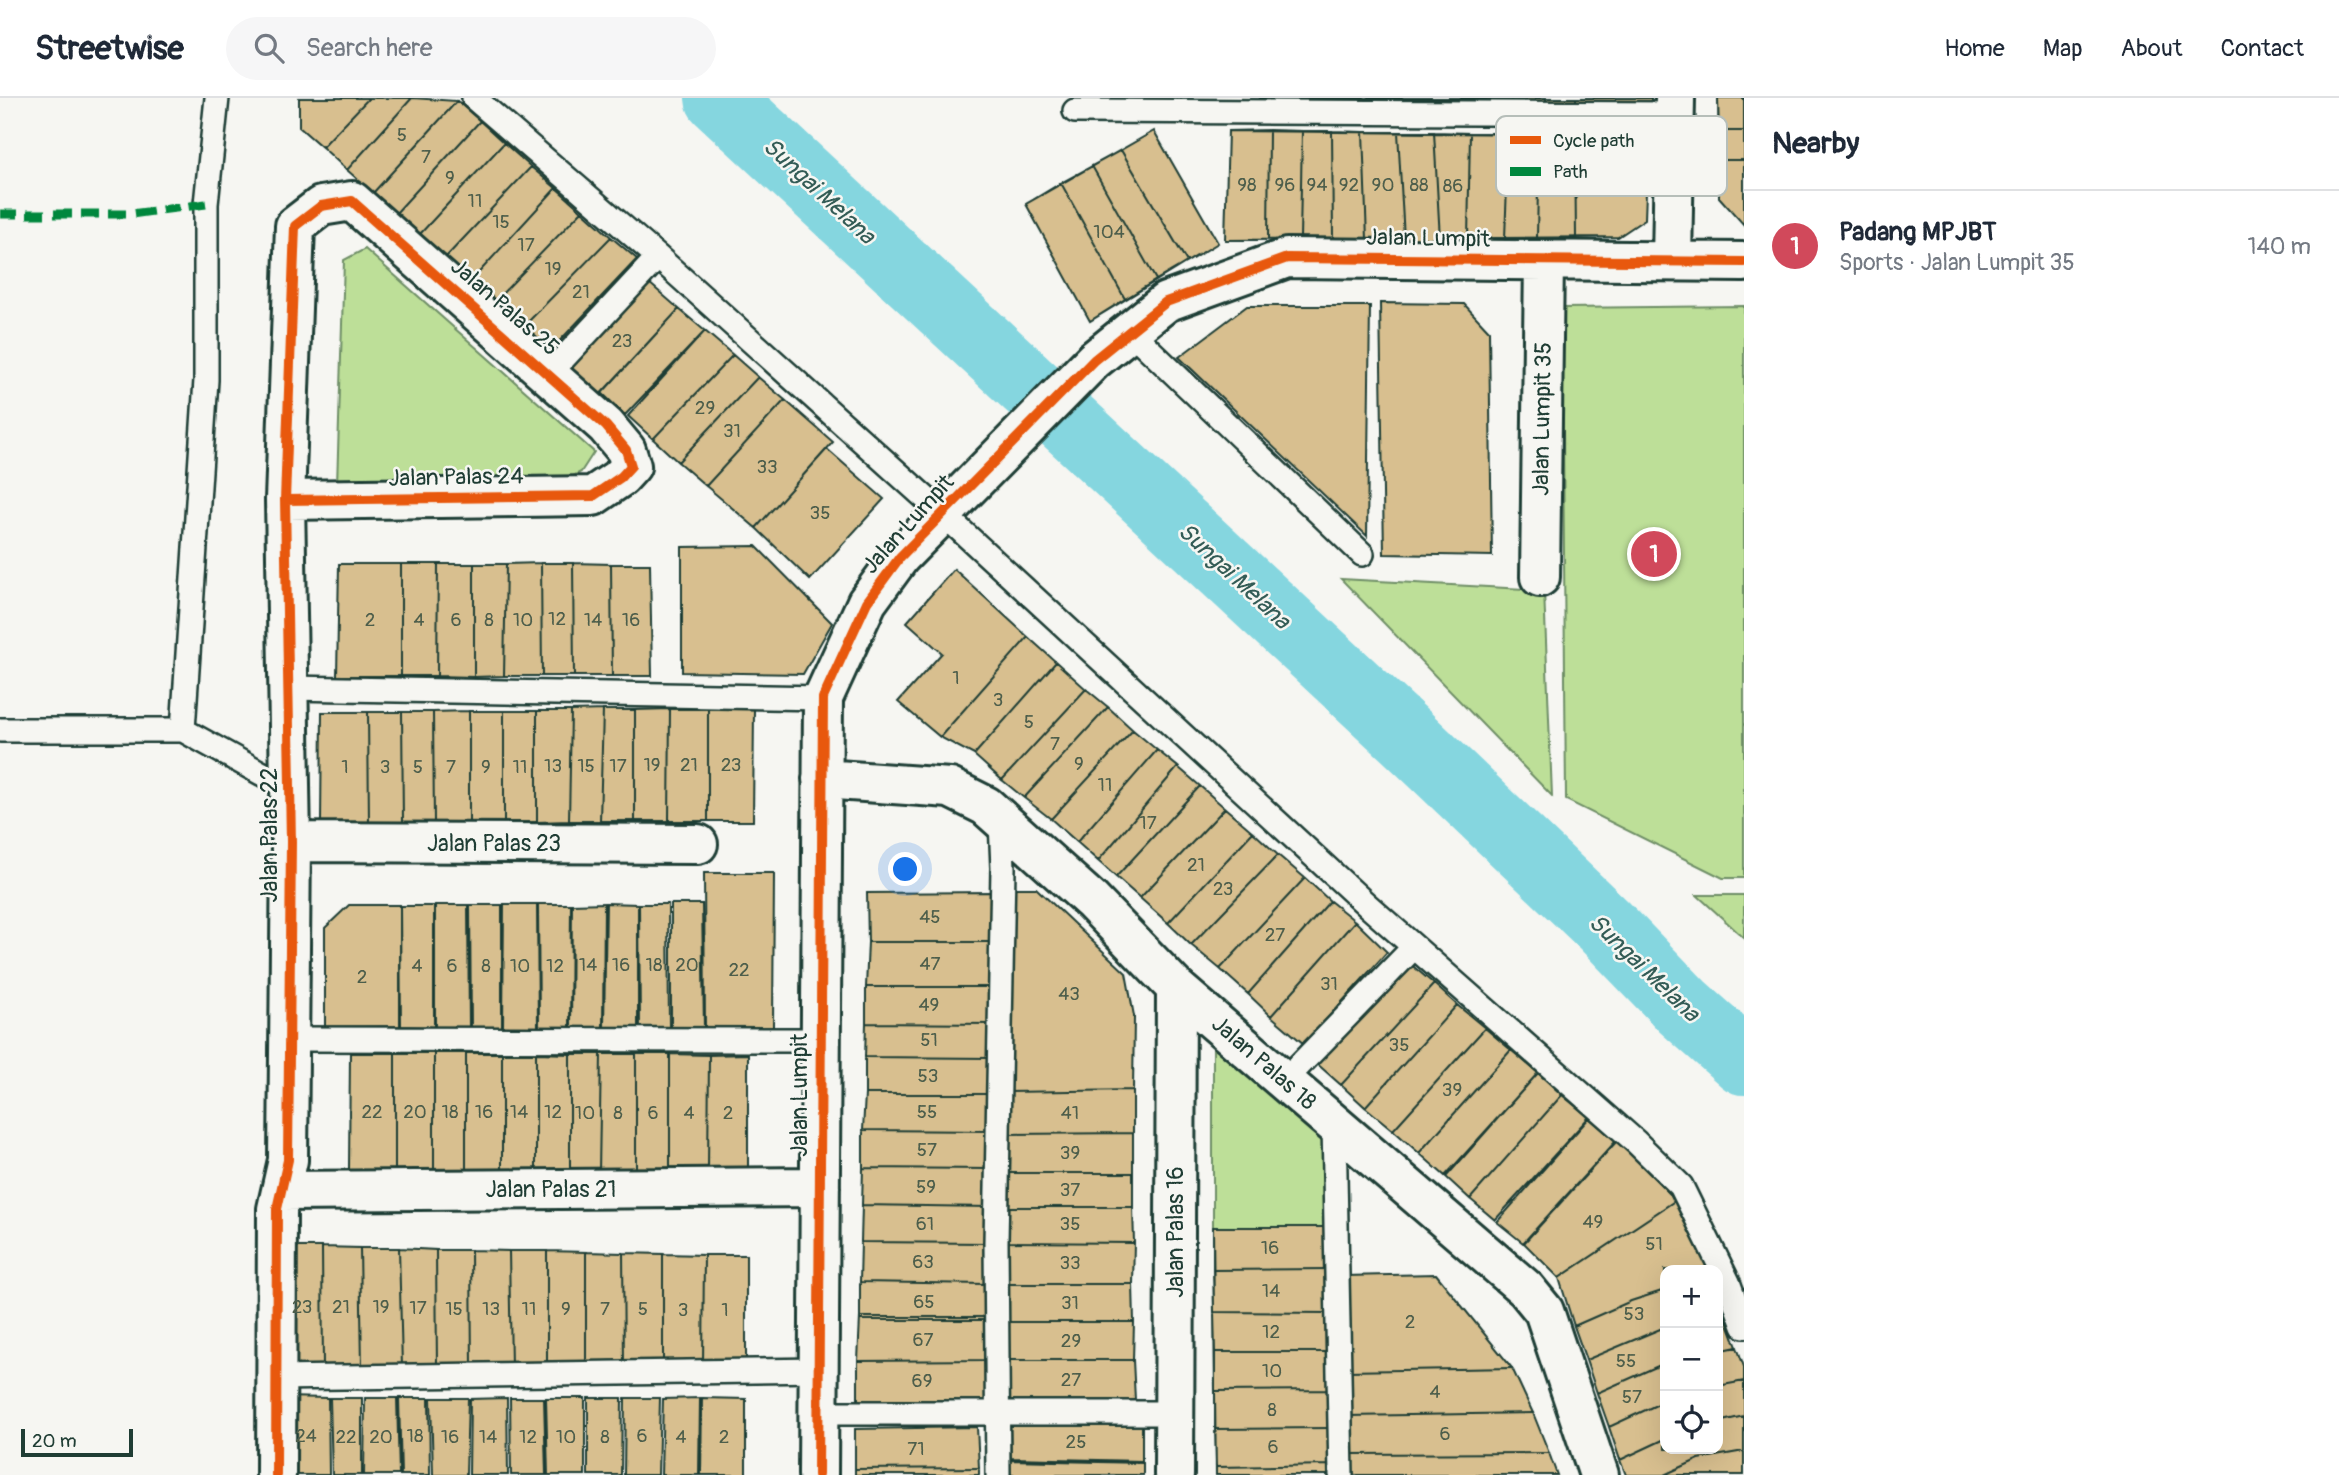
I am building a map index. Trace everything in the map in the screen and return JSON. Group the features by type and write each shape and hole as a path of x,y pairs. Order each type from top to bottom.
{"street":[{"path":"1672,261 1673,196"},
{"name":"Jalan Palas 25","path":"321,206 352,201 549,374 606,426 626,450 631,466 621,477"},
{"name":"Jalan Palas 22","path":"276,1475 277,1209 288,1160 291,842 285,500 295,226 321,206"},
{"name":"Jalan Lumpit","path":"818,1475 823,698 846,642 867,602 900,557 1094,360 1166,302 1287,258 1744,262"},
{"name":"Jalan Lumpit 35","path":"1540,578 1544,260"},
{"name":"Jalan Palas 24","path":"285,500 593,496 621,477"},
{"name":"Jalan Palas 18","path":"822,779 950,788 986,806 1092,901 1176,988 1525,1289 1544,1311 1599,1475"},
{"name":"Jalan Palas 23","path":"291,842 698,844"},
{"name":"Jalan Palas 16","path":"1174,1475 1176,988"},
{"name":"Jalan Palas 21","path":"282,1191 820,1187"}],"lane":[{"path":"183,730 206,380 206,204 217,98"},
{"path":"474,98 658,257 942,513 1414,947 1681,1186 1728,1282 1744,1326"},
{"path":"1075,111 1254,105 1674,106"},
{"path":"549,374 658,257"},
{"path":"1131,332 1362,554"},
{"path":"289,688 823,698"},
{"path":"0,730 183,730 290,789"},
{"path":"998,1475 996,1242 1003,869 1000,821"},
{"path":"1285,1080 1414,947"},
{"path":"289,1040 820,1040"},
{"path":"1334,1124 1341,1475"},
{"path":"275,1378 818,1370"},
{"path":"818,1413 1174,1413"}],"green space":[{"path":"365,249 594,452 581,472 561,482 337,485 344,260"},
{"path":"1744,306 1744,878 1723,878 1566,800 1562,308"},
{"path":"1341,579 1544,590 1552,796"},
{"path":"1697,895 1744,895 1744,938"},
{"path":"1213,1030 1325,1128 1327,1227 1213,1227"}],"building":[{"path":"299,98 369,98 322,147 299,127"},
{"path":"369,98 412,98 347,170 322,147"},
{"path":"412,98 457,101 373,193 347,170"},
{"path":"1260,98 1651,98 1651,102 1260,102"},
{"path":"1471,98 1511,98 1511,102 1471,102"},
{"path":"1511,98 1546,98 1546,102 1511,102"},
{"path":"1576,98 1651,98 1651,102 1576,102"},
{"path":"1718,98 1744,98 1744,225 1719,197 1727,196 1727,116 1718,116"},
{"path":"1718,98 1744,98 1744,131 1727,131 1727,116 1719,116"},
{"path":"457,101 480,121 396,213 373,193"},
{"path":"480,121 504,143 420,234 396,213"},
{"path":"1269,130 1268,240 1225,240 1228,131"},
{"path":"1269,130 1302,131 1300,239 1268,240"},
{"path":"1154,131 1218,243 1090,321 1026,204"},
{"path":"1154,131 1218,243 1187,262 1121,150"},
{"path":"1228,131 1496,134 1496,196 1646,196 1645,219 1618,237 1225,240"},
{"path":"1302,131 1332,131 1333,239 1300,239"},
{"path":"1332,131 1363,132 1367,239 1333,239"},
{"path":"1727,131 1744,131 1744,160 1727,160"},
{"path":"1363,132 1398,132 1404,239 1367,239"},
{"path":"1398,132 1434,132 1440,239 1404,239"},
{"path":"1434,132 1470,133 1468,239 1440,239"},
{"path":"1470,133 1496,133 1496,196 1507,196 1505,238 1468,239"},
{"path":"504,143 531,167 446,257 420,234"},
{"path":"1121,150 1187,262 1156,280 1092,166"},
{"path":"1727,160 1744,160 1744,225 1719,197 1727,196"},
{"path":"1092,166 1156,280 1125,299 1061,183"},
{"path":"531,167 556,188 472,280 446,257"},
{"path":"1061,183 1125,299 1090,321 1026,204"},
{"path":"556,188 582,211 495,301 472,280"},
{"path":"1507,196 1538,196 1537,238 1505,238"},
{"path":"1538,196 1576,196 1576,238 1537,238"},
{"path":"1576,196 1646,196 1645,219 1618,237 1576,238"},
{"path":"582,211 611,237 524,326 495,301"},
{"path":"611,237 637,259 551,350 524,326"},
{"path":"648,282 679,309 596,399 566,373"},
{"path":"1380,303 1464,304 1489,331 1492,556 1384,554"},
{"path":"1247,306 1370,306 1367,536 1179,357"},
{"path":"679,309 705,331 625,415 602,393"},
{"path":"705,331 733,355 653,439 628,416"},
{"path":"733,355 758,377 678,462 653,439"},
{"path":"758,377 785,400 706,486 678,462"},
{"path":"785,400 833,442 756,528 706,486"},
{"path":"827,449 884,499 810,580 756,528"},
{"path":"756,546 832,623 803,674 682,672 682,547"},
{"path":"541,563 573,563 574,676 542,676"},
{"path":"541,563 542,676 504,676 506,564"},
{"path":"573,563 611,564 612,676 574,676"},
{"path":"339,564 401,564 401,676 337,676"},
{"path":"401,564 438,564 437,676 401,676"},
{"path":"438,564 474,564 474,677 437,676"},
{"path":"474,564 506,564 504,676 474,677"},
{"path":"611,564 650,564 652,676 612,676"},
{"path":"954,569 1028,637 940,737 898,702 942,653 907,622"},
{"path":"1028,637 1056,662 974,755 940,737"},
{"path":"1056,662 1086,689 1002,780 974,755"},
{"path":"1086,689 1108,707 1024,798 1002,780"},
{"path":"1108,707 1133,730 1051,819 1024,798"},
{"path":"670,709 669,821 635,821 635,710"},
{"path":"670,709 708,709 708,821 669,821"},
{"path":"708,709 754,709 753,821 708,821"},
{"path":"603,710 600,821 569,821 571,711"},
{"path":"603,710 635,710 635,821 600,821"},
{"path":"469,711 469,822 434,822 433,712"},
{"path":"469,711 504,711 504,822 469,822"},
{"path":"504,711 537,711 537,822 504,822"},
{"path":"537,711 571,711 569,821 537,822"},
{"path":"322,712 368,712 369,823 321,823"},
{"path":"368,712 402,712 403,822 369,823"},
{"path":"402,712 433,712 434,822 403,822"},
{"path":"1133,730 1157,750 1077,842 1051,819"},
{"path":"1157,750 1178,767 1098,861 1077,842"},
{"path":"1178,767 1200,786 1116,877 1098,861"},
{"path":"1200,786 1225,808 1140,898 1116,877"},
{"path":"1225,808 1253,832 1168,923 1140,898"},
{"path":"1253,832 1278,855 1191,945 1168,923"},
{"path":"1278,855 1305,878 1220,969 1191,945"},
{"path":"704,873 774,873 773,1027 705,1028"},
{"path":"1305,878 1330,901 1248,994 1220,969"},
{"path":"1009,888 1036,888 1126,973 1134,1016 1133,1090 1007,1092"},
{"path":"993,892 992,942 868,942 867,893"},
{"path":"1330,901 1355,921 1271,1016 1248,994"},
{"path":"604,903 603,1027 571,1028 572,904"},
{"path":"606,903 638,904 638,1027 604,1027"},
{"path":"504,904 537,904 538,1028 503,1028"},
{"path":"538,904 571,904 570,1028 539,1028"},
{"path":"639,904 668,904 669,1027 640,1027"},
{"path":"671,904 702,904 704,1028 671,1027"},
{"path":"349,905 400,905 400,1026 325,1027 325,928"},
{"path":"435,905 468,905 469,1028 435,1027"},
{"path":"470,905 502,905 502,1028 471,1028"},
{"path":"400,906 434,906 434,1027 401,1026"},
{"path":"1355,921 1387,952 1304,1044 1271,1016"},
{"path":"868,942 992,942 992,987 866,987"},
{"path":"1408,962 1434,984 1341,1085 1315,1062"},
{"path":"1434,984 1457,1005 1365,1107 1341,1085"},
{"path":"866,987 992,987 992,1024 866,1023"},
{"path":"1457,1005 1485,1028 1393,1130 1365,1107"},
{"path":"866,1023 992,1024 991,1058 865,1057"},
{"path":"1485,1028 1511,1050 1419,1153 1393,1130"},
{"path":"1511,1050 1538,1073 1445,1176 1419,1153"},
{"path":"350,1053 395,1053 395,1171 349,1170"},
{"path":"395,1053 434,1053 434,1170 395,1171"},
{"path":"434,1053 466,1053 466,1171 434,1170"},
{"path":"466,1053 502,1053 502,1170 466,1171"},
{"path":"502,1053 536,1053 536,1171 502,1170"},
{"path":"536,1053 570,1054 570,1172 536,1171"},
{"path":"570,1054 601,1054 599,1172 570,1172"},
{"path":"601,1054 636,1054 636,1171 599,1172"},
{"path":"636,1054 670,1054 670,1171 636,1171"},
{"path":"670,1054 709,1055 708,1171 670,1171"},
{"path":"748,1054 748,1171 708,1171 709,1055"},
{"path":"865,1057 991,1058 991,1094 865,1094"},
{"path":"1538,1073 1562,1095 1470,1199 1446,1177"},
{"path":"1133,1090 1133,1133 1007,1134 1007,1092"},
{"path":"865,1094 991,1094 991,1131 863,1130"},
{"path":"1562,1095 1589,1117 1495,1220 1470,1199"},
{"path":"1589,1118 1616,1141 1523,1243 1497,1222"},
{"path":"863,1130 991,1131 990,1169 863,1168"},
{"path":"1133,1133 1133,1173 1007,1173 1007,1134"},
{"path":"1617,1141 1676,1200 1559,1278 1524,1243"},
{"path":"863,1168 990,1169 989,1207 862,1205"},
{"path":"1007,1173 1133,1173 1133,1207 1007,1207"},
{"path":"1676,1200 1689,1217 1707,1265 1660,1265 1660,1292 1574,1326 1559,1278"},
{"path":"862,1205 989,1207 989,1243 861,1242"},
{"path":"1007,1207 1133,1207 1134,1243 1007,1242"},
{"path":"1213,1227 1327,1227 1330,1475 1216,1475"},
{"path":"1213,1227 1327,1227 1328,1269 1213,1270"},
{"path":"861,1242 986,1243 986,1284 860,1282"},
{"path":"1007,1242 1134,1243 1133,1284 1007,1284"},
{"path":"281,1247 322,1247 323,1367 282,1370"},
{"path":"322,1247 360,1248 362,1367 323,1367"},
{"path":"360,1248 399,1248 402,1367 362,1367"},
{"path":"399,1248 436,1250 437,1367 402,1367"},
{"path":"436,1250 471,1250 472,1368 437,1367"},
{"path":"471,1250 509,1251 511,1367 472,1368"},
{"path":"509,1251 547,1251 547,1366 511,1367"},
{"path":"547,1251 586,1252 586,1366 547,1366"},
{"path":"586,1252 623,1253 624,1365 586,1366"},
{"path":"623,1253 663,1254 663,1365 624,1365"},
{"path":"663,1254 704,1255 703,1365 663,1365"},
{"path":"704,1255 746,1255 746,1365 703,1365"},
{"path":"1328,1269 1328,1313 1214,1312 1213,1270"},
{"path":"1436,1274 1512,1368 1347,1371 1344,1276"},
{"path":"860,1282 986,1284 988,1320 860,1320"},
{"path":"1007,1284 1133,1284 1134,1322 1007,1322"},
{"path":"1660,1292 1660,1329 1586,1360 1574,1326"},
{"path":"1723,1310 1737,1347 1723,1350"},
{"path":"1214,1312 1328,1313 1329,1352 1215,1352"},
{"path":"860,1317 988,1317 987,1360 858,1361"},
{"path":"1007,1322 1134,1322 1133,1360 1008,1360"},
{"path":"1660,1329 1660,1365 1597,1393 1586,1360"},
{"path":"1737,1347 1744,1367 1744,1381 1723,1385 1723,1350"},
{"path":"1215,1352 1329,1352 1329,1390 1215,1391"},
{"path":"987,1360 986,1401 858,1401 858,1361"},
{"path":"1008,1360 1133,1360 1135,1400 1008,1401"},
{"path":"1660,1365 1660,1403 1609,1427 1597,1393"},
{"path":"1512,1368 1533,1413 1348,1416 1347,1371"},
{"path":"1744,1381 1744,1416 1723,1421 1723,1385"},
{"path":"1329,1390 1330,1428 1215,1429 1215,1391"},
{"path":"283,1397 328,1398 329,1475 282,1475"},
{"path":"330,1398 362,1398 362,1475 332,1475"},
{"path":"365,1398 397,1398 399,1475 364,1475"},
{"path":"399,1398 429,1398 430,1475 401,1475"},
{"path":"431,1398 468,1398 466,1475 433,1475"},
{"path":"507,1398 508,1475 469,1475 470,1399"},
{"path":"510,1398 544,1398 546,1475 511,1475"},
{"path":"546,1398 585,1398 585,1475 548,1475"},
{"path":"588,1398 622,1398 621,1475 588,1475"},
{"path":"625,1398 660,1398 658,1475 624,1475"},
{"path":"700,1398 699,1475 661,1475 663,1399"},
{"path":"702,1398 746,1399 746,1475 701,1475"},
{"path":"1660,1403 1660,1441 1620,1460 1609,1427"},
{"path":"1533,1413 1549,1453 1350,1454 1348,1416"},
{"path":"1744,1416 1744,1451 1699,1459 1664,1475 1626,1475 1620,1460 1660,1441 1660,1454 1723,1454 1723,1421"},
{"path":"1010,1424 1142,1426 1142,1461 1011,1458"},
{"path":"977,1427 979,1468 855,1469 855,1429"},
{"path":"1330,1428 1330,1465 1216,1467 1215,1429"},
{"path":"1744,1451 1744,1475 1664,1475 1699,1459"},
{"path":"1549,1453 1557,1475 1350,1475 1350,1454"},
{"path":"1010,1460 1143,1463 1143,1475 1010,1475"},
{"path":"1330,1465 1330,1475 1216,1475 1216,1467"},
{"path":"979,1468 979,1475 855,1475 855,1469"}],"waterway":[{"name":"Sungai Melana","path":"719,98 1407,737 1604,925 1683,1007 1744,1061"}],"marked path":[{"path":"0,214 131,214 206,204"}],"cycle path":[{"path":"276,1475 277,1209 288,1160 291,842 285,500 295,226 321,206 352,201 606,426 626,450 631,466 621,477 593,496 285,500"},
{"path":"818,1475 823,698 867,602 900,557 1094,360 1166,302 1287,258 1744,262"}],"place":[{"name":"Padang MPJBT","path":"1654,554"}]}
